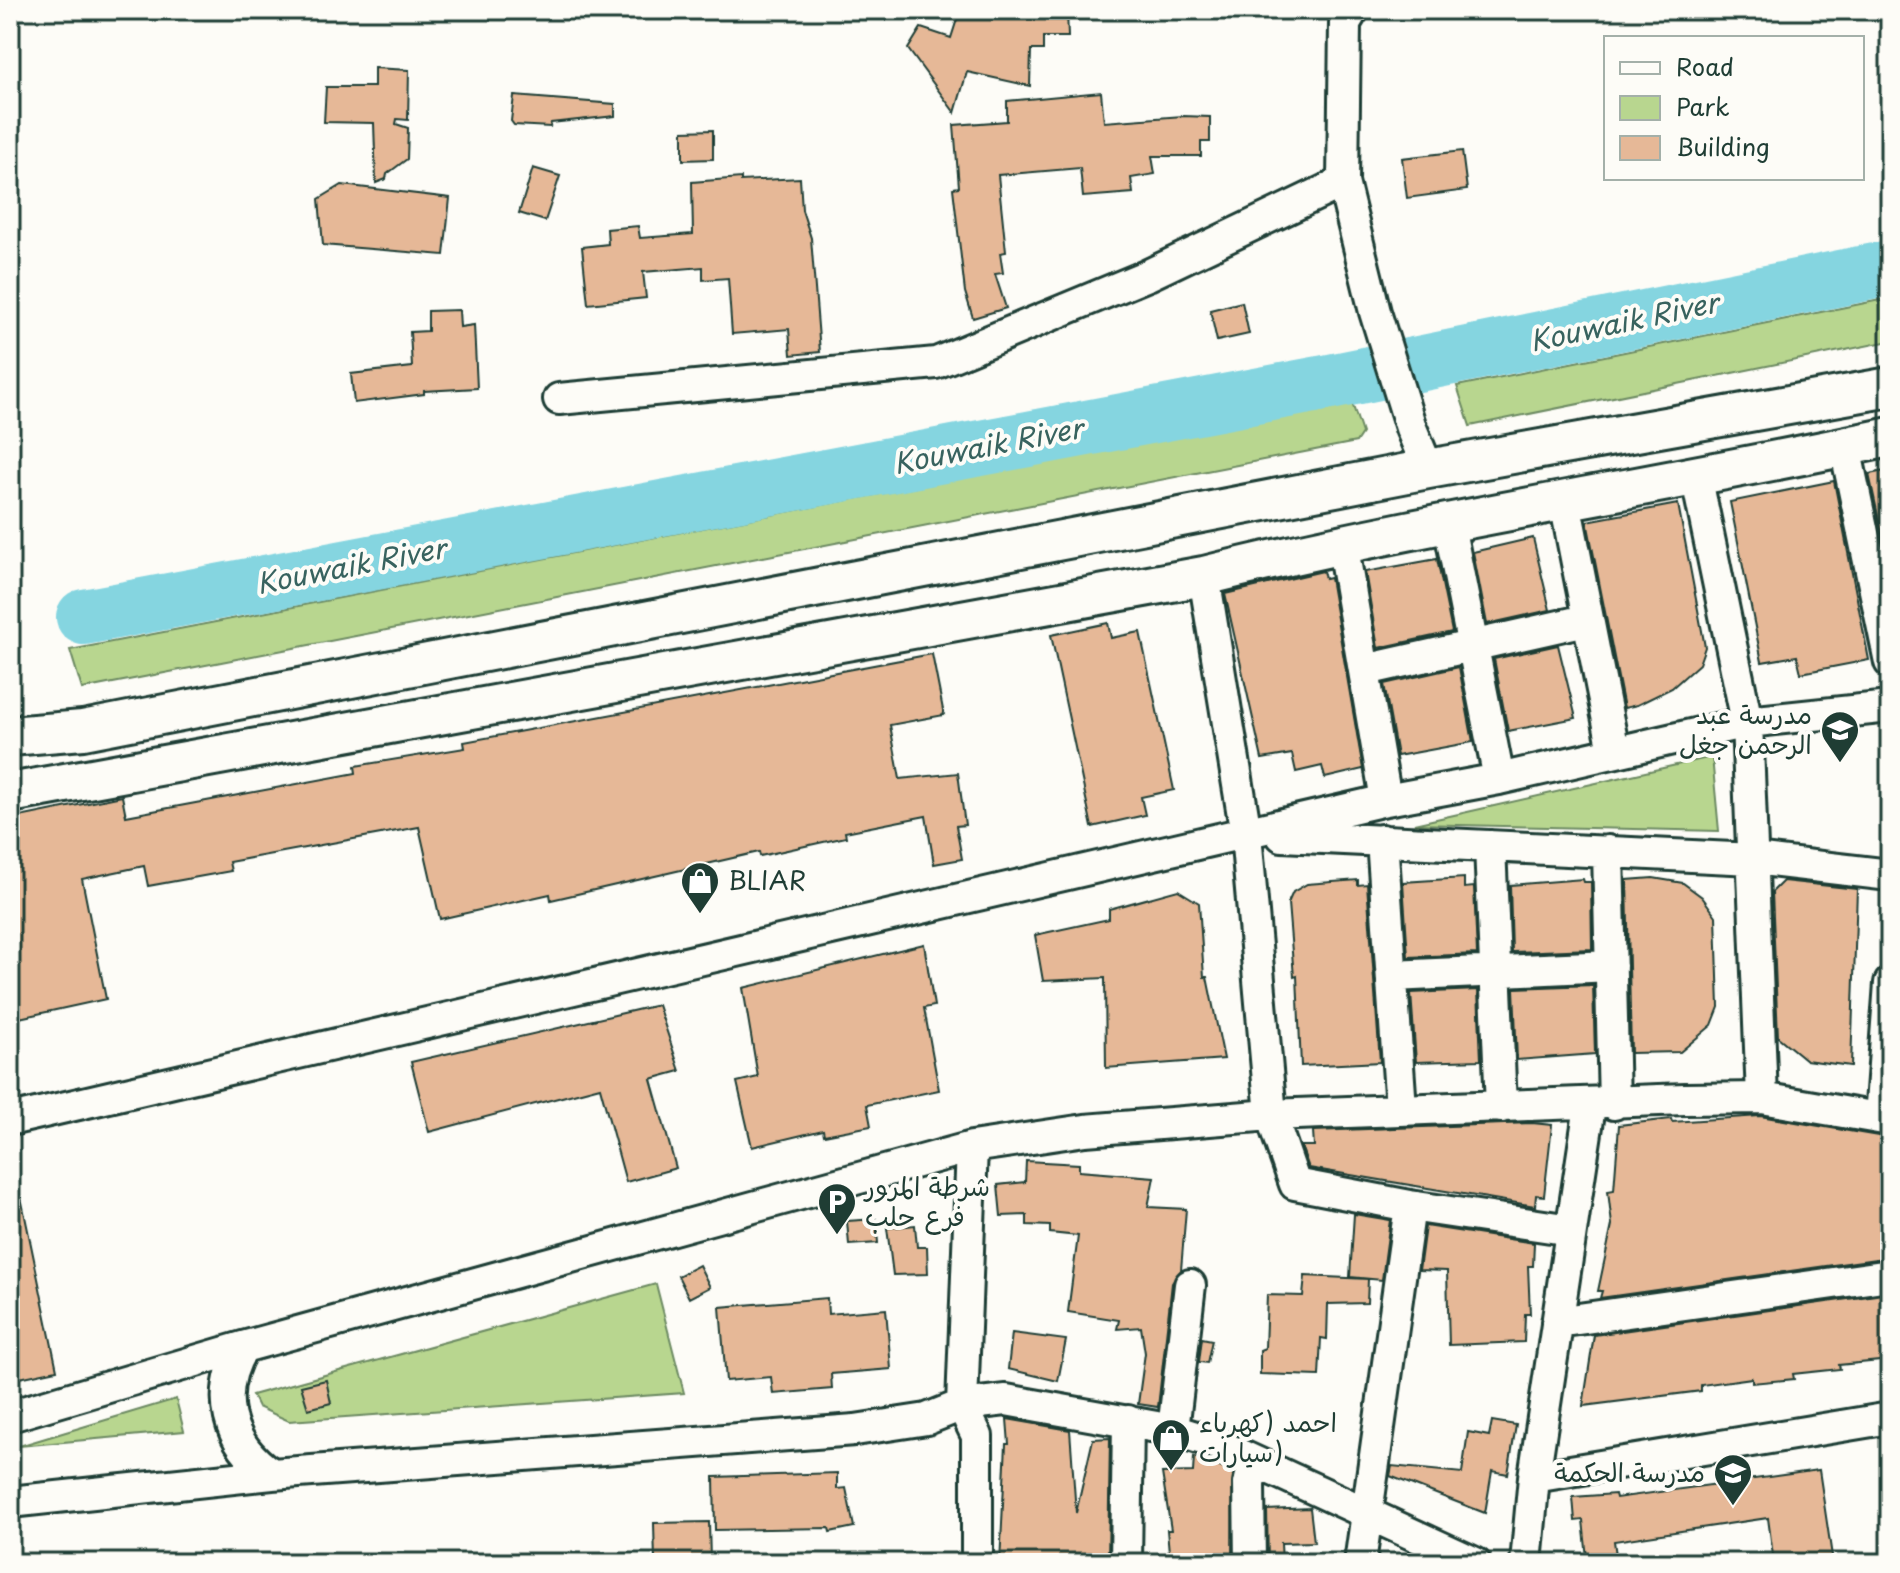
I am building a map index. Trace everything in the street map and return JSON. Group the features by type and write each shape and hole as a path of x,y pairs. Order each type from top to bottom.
{"main road":[{"path":"10,736 83,730 1428,469 1890,387"},
{"path":"10,793 1204,576 1342,542 1449,525 1890,437"}],"street":[{"path":"1353,10 1345,23 1343,182 1375,312 1411,428 1428,469"},
{"path":"559,399 936,363 1148,275 1343,182"},
{"path":"1845,447 1879,551 1890,662"},
{"path":"1696,475 1747,722 1762,1098"},
{"path":"1565,502 1614,751"},
{"path":"1449,525 1499,779"},
{"path":"1342,542 1386,800"},
{"path":"1204,576 1246,834 1271,1115 1295,1184 1410,1206 1571,1230"},
{"path":"1365,670 1586,620"},
{"path":"10,1120 1386,800 1499,779 1747,722 1890,707"},
{"path":"1246,834 1753,859 1890,875"},
{"path":"1382,840 1401,1108"},
{"path":"1490,846 1501,1107"},
{"path":"1526,1563 1534,1477 1571,1230 1602,1105 1611,966 1608,851"},
{"path":"1392,976 1611,966"},
{"path":"10,1416 243,1347 972,1147 1085,1130 1401,1108 1602,1105 1762,1098 1885,1119 1890,983"},
{"path":"972,1147 962,1405 977,1436 977,1563"},
{"path":"1360,1563 1410,1206"},
{"path":"1557,1322 1890,1275"},
{"path":"1173,1430 1190,1285"},
{"path":"243,1347 228,1381 228,1417 243,1450 272,1474"},
{"path":"10,1502 272,1474 855,1430 927,1419 962,1405 1006,1400 1173,1430 1212,1442 1475,1563"},
{"path":"1126,1563 1128,1421"},
{"path":"1534,1477 1889,1423"},
{"path":"1250,1563 1249,1484 1254,1463"}],"green space":[{"path":"1890,298 1890,341 1470,426 1457,386"},
{"path":"1352,403 1362,433 1356,442 82,689 70,650"},
{"path":"1712,757 1719,831 1414,824"},
{"path":"656,1284 684,1393 289,1421 258,1407 252,1395"},
{"path":"176,1399 184,1431 19,1446"}],"building":[{"path":"960,10 1067,10 1068,37 1043,37 1043,50 1031,50 1030,86 967,72 955,113 908,49 921,28 951,38"},
{"path":"374,68 409,70 408,120 397,119 396,124 408,128 407,159 387,174 386,179 376,183 374,123 324,122 326,87 374,87"},
{"path":"1101,92 1104,122 1210,117 1210,142 1201,142 1201,156 1152,156 1155,174 1131,178 1133,193 1083,197 1080,168 998,175 1006,252 1000,253 1003,273 995,274 1006,308 973,318 965,292 953,188 959,187 954,125 1007,121 1007,101"},
{"path":"514,96 615,104 615,116 551,123 550,127 514,125 511,121"},
{"path":"713,130 713,159 683,160 683,131"},
{"path":"1462,151 1467,190 1407,198 1402,158"},
{"path":"533,168 560,176 545,221 519,213"},
{"path":"741,178 741,181 800,178 802,210 811,238 820,352 791,355 789,329 732,334 728,278 703,280 703,267 643,272 646,298 588,304 582,247 608,244 607,229 638,226 640,238 693,234 692,182"},
{"path":"342,185 450,198 444,255 323,245 319,199"},
{"path":"1242,302 1249,334 1217,341 1210,310"},
{"path":"459,310 460,327 474,325 477,388 424,391 424,394 354,403 351,374 412,367 410,332 428,331 428,311"},
{"path":"1890,470 1890,543 1884,543 1869,474"},
{"path":"1834,481 1869,660 1801,673 1797,656 1762,662 1730,502"},
{"path":"1678,504 1705,647 1699,664 1672,688 1624,708 1587,521"},
{"path":"1533,538 1550,610 1487,624 1473,552"},
{"path":"1437,559 1452,632 1378,648 1365,572"},
{"path":"1323,571 1325,579 1330,578 1363,769 1325,778 1322,766 1296,772 1292,754 1262,759 1225,594"},
{"path":"1108,623 1111,638 1140,632 1174,790 1141,797 1145,815 1092,827 1051,635"},
{"path":"1558,645 1576,718 1508,731 1494,659"},
{"path":"932,654 944,715 890,725 900,779 958,773 965,825 956,826 962,859 934,864 926,816 845,832 846,837 760,856 759,852 551,900 550,894 440,919 419,827 229,862 231,871 148,886 144,866 82,879 106,999 10,1020 10,819 122,796 126,816 356,773 355,766 465,748 464,742"},
{"path":"1459,667 1473,742 1397,756 1384,684"},
{"path":"1464,878 1464,888 1474,887 1477,954 1408,957 1403,882"},
{"path":"1653,878 1683,883 1702,897 1716,916 1719,1007 1712,1025 1680,1052 1631,1053 1627,880"},
{"path":"1583,879 1584,882 1591,882 1592,949 1512,952 1510,885"},
{"path":"1358,880 1358,885 1367,884 1380,1062 1301,1066 1297,976 1294,977 1288,903 1293,892 1307,884"},
{"path":"1783,881 1857,889 1851,1066 1806,1060 1778,1037 1772,892"},
{"path":"1178,890 1199,903 1204,977 1207,977 1224,1059 1106,1068 1105,978 1043,981 1035,935 1109,919 1109,909"},
{"path":"924,944 934,1006 924,1008 939,1090 867,1105 871,1126 824,1135 823,1130 752,1147 737,1082 758,1077 743,988"},
{"path":"1593,985 1595,1054 1517,1060 1514,988"},
{"path":"1478,990 1481,1060 1416,1062 1411,993"},
{"path":"658,1005 680,1071 651,1079 676,1168 626,1182 600,1087 429,1132 411,1062"},
{"path":"1760,1116 1890,1138 1890,1257 1600,1298 1602,1291 1598,1291 1612,1225 1608,1191 1614,1190 1619,1125 1671,1119 1672,1122"},
{"path":"1532,1123 1552,1125 1544,1196 1536,1195 1535,1206 1309,1168 1301,1146 1314,1146 1313,1131"},
{"path":"1026,1161 1079,1164 1079,1171 1154,1177 1148,1207 1186,1209 1181,1270 1172,1283 1158,1407 1138,1404 1145,1353 1141,1327 1117,1329 1119,1320 1068,1312 1078,1236 1050,1233 1050,1226 1027,1225 1027,1215 1001,1216 998,1185 1025,1182"},
{"path":"21,1197 57,1370 10,1380 10,1198"},
{"path":"1354,1214 1390,1220 1382,1280 1350,1277"},
{"path":"876,1219 878,1243 849,1245 847,1221"},
{"path":"915,1225 917,1247 927,1247 928,1274 893,1275 887,1228"},
{"path":"1425,1226 1534,1243 1533,1266 1528,1266 1530,1314 1525,1314 1524,1342 1449,1345 1447,1271 1419,1270"},
{"path":"699,1265 710,1287 689,1298 678,1276"},
{"path":"1305,1276 1368,1279 1367,1303 1328,1304 1327,1339 1321,1338 1319,1376 1260,1374 1260,1350 1265,1348 1267,1295 1303,1296"},
{"path":"1890,1293 1890,1360 1793,1374 1794,1379 1752,1383 1752,1378 1701,1385 1701,1391 1583,1406 1594,1335"},
{"path":"827,1298 828,1314 886,1309 891,1369 831,1374 832,1389 773,1394 771,1377 726,1381 720,1307"},
{"path":"1012,1333 1066,1340 1058,1381 1008,1369"},
{"path":"1202,1338 1212,1340 1207,1363 1199,1362"},
{"path":"326,1380 331,1403 308,1409 301,1386"},
{"path":"1007,1419 1070,1430 1076,1513 1093,1439 1110,1438 1108,1563 1000,1563 1006,1444 1009,1444"},
{"path":"1492,1421 1516,1425 1508,1474 1492,1471 1485,1513 1390,1476 1392,1466 1462,1473 1468,1432 1489,1436"},
{"path":"1194,1457 1233,1472 1232,1563 1170,1563 1167,1530 1171,1530 1162,1473 1193,1472"},
{"name":"مدرسة الحكمة","path":"1819,1470 1833,1563 1774,1563 1768,1518 1614,1541 1616,1555 1587,1558 1583,1520 1575,1521 1573,1497 1615,1494 1616,1498"},
{"path":"837,1473 837,1489 846,1488 854,1527 830,1532 829,1528 715,1530 714,1477"},
{"path":"1310,1508 1314,1542 1281,1543 1282,1563 1268,1563 1267,1510"},
{"path":"709,1522 710,1561 655,1562 654,1523"}],"waterway":[{"name":"Kouwaik River","path":"84,617 1325,383 1890,268"}],"place":[{"name":"مدرسة عبد الرحمن جغل","path":"1840,764"},
{"name":"BLIAR","path":"700,915"},
{"name":"شرطة المرور فرع حلب","path":"837,1236"},
{"name":"احمد (كهرباء سيارات)","path":"1171,1472"},
{"name":"مدرسة الحكمة","path":"1733,1507"}]}
